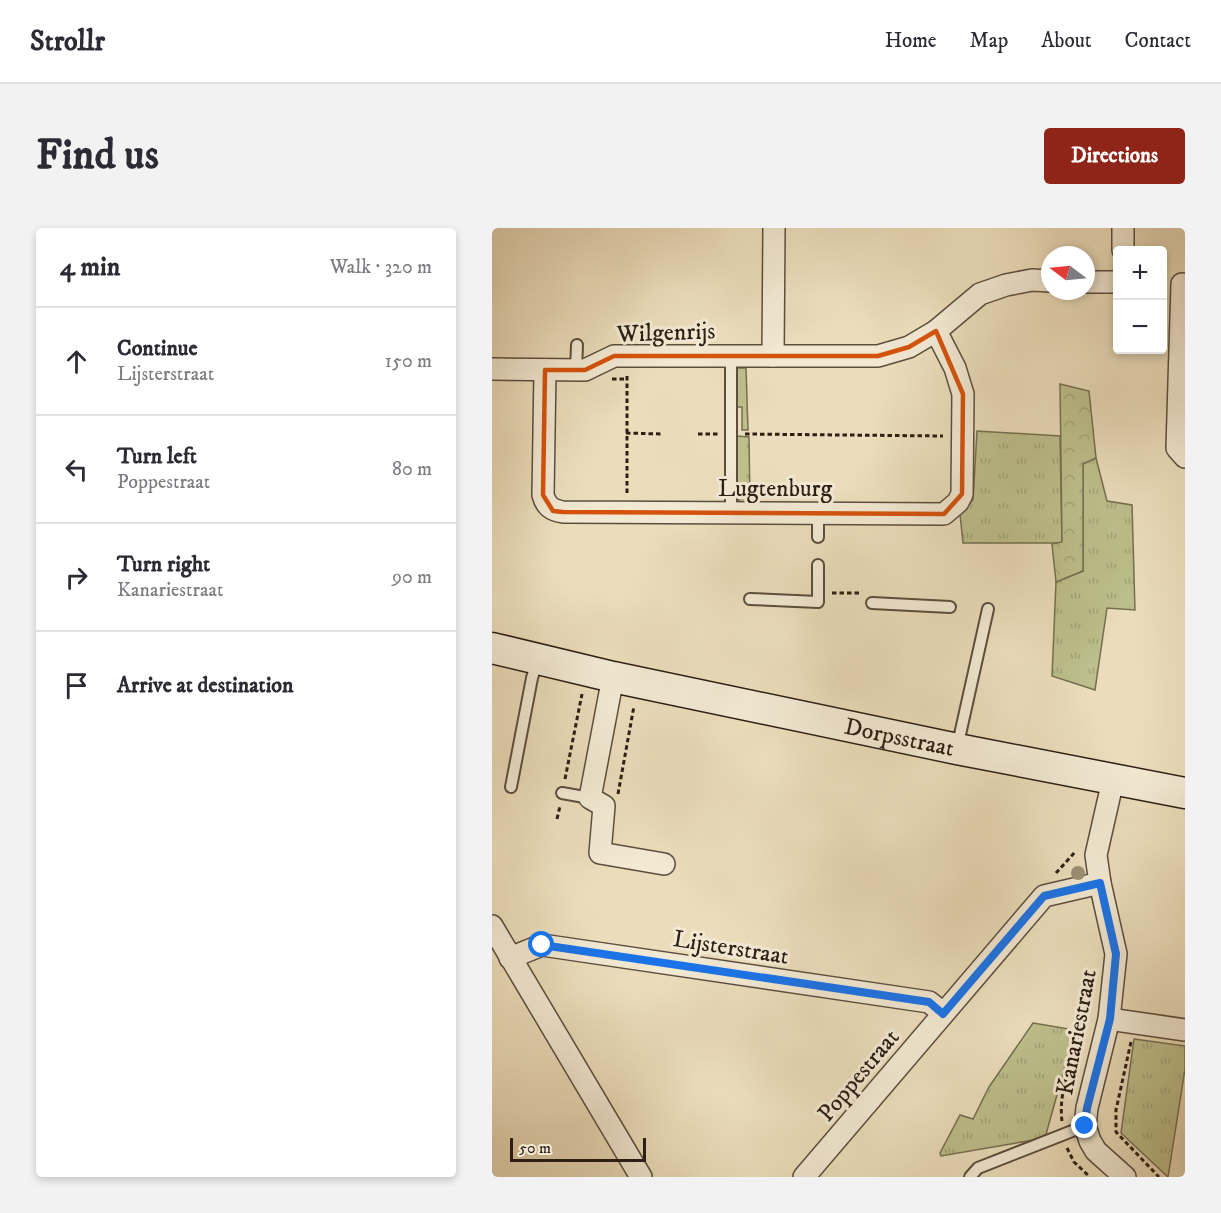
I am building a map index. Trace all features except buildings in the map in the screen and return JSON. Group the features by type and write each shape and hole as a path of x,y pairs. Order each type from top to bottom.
{"street":[{"path":"773,356 774,228"},
{"path":"1123,228 1123,246"},
{"name":"Wilgenrijs","path":"492,369 585,370 614,356 878,356 909,347 936,331 980,294 1006,285 1041,280"},
{"path":"1095,282 1113,282"},
{"path":"1176,284 1178,448 1185,457"},
{"name":"Lugtenburg","path":"545,370 543,495 553,511 563,513 944,514 958,502 962,494 963,394 955,368 936,331"},
{"name":"Dorpsstraat","path":"492,648 537,661 957,749 1185,793"},
{"path":"613,677 590,798 604,806 600,853 664,864"},
{"path":"1044,896 1100,883 1096,855 1113,780"},
{"name":"Kanariestraat","path":"1100,883 1116,954 1110,1019 1087,1108 1085,1126 1090,1142 1096,1150 1125,1177"},
{"name":"Poppestraat","path":"813,1174 943,1014 1044,896"},
{"path":"492,926 641,1177"},
{"name":"Lijsterstraat","path":"510,958 542,945 929,1002 943,1014"},
{"path":"1110,1019 1185,1030"}],"lane":[{"path":"576,370 577,345"},
{"path":"731,513 732,356"},
{"path":"818,514 818,537"},
{"path":"750,599 818,602 818,565"},
{"path":"872,603 950,608"},
{"path":"957,749 988,609"},
{"path":"511,787 537,661"},
{"path":"562,793 590,798"},
{"path":"970,1177 978,1168 1085,1126"}],"path":[{"path":"627,356 627,513"},
{"path":"627,433 661,434"},
{"path":"698,434 963,436"},
{"path":"557,819 583,688"},
{"path":"617,797 636,698"},
{"path":"1044,896 1054,875 1081,845"},
{"path":"1135,1023 1116,1110 1116,1132 1159,1177"}],"highlighted area":[{"path":"936,331 963,394 962,494 944,514 563,512 553,511 543,495 545,370 585,370 614,356 878,356 909,347"}],"green space":[{"path":"736,368 746,368 748,430 742,430 742,407 736,407"},
{"path":"1060,384 1089,391 1096,458 1083,464 1083,571 1056,582 1052,544 1062,542"},
{"path":"977,431 1060,436 1062,543 963,543 960,514 973,500"},
{"path":"736,436 749,437 750,502 740,502 736,495"},
{"path":"1096,458 1107,501 1132,505 1135,610 1107,608 1095,690 1052,676 1056,582 1083,571 1083,463"},
{"path":"1033,1023 1075,1030 1045,1138 941,1156 940,1153 960,1115 973,1119 989,1087"},
{"path":"1134,1039 1185,1046 1185,1069 1168,1177 1121,1133"}],"route":[{"path":"542,945 929,1002 943,1014 1044,896 1100,883 1116,954 1110,1019 1087,1108 1085,1126"}]}
